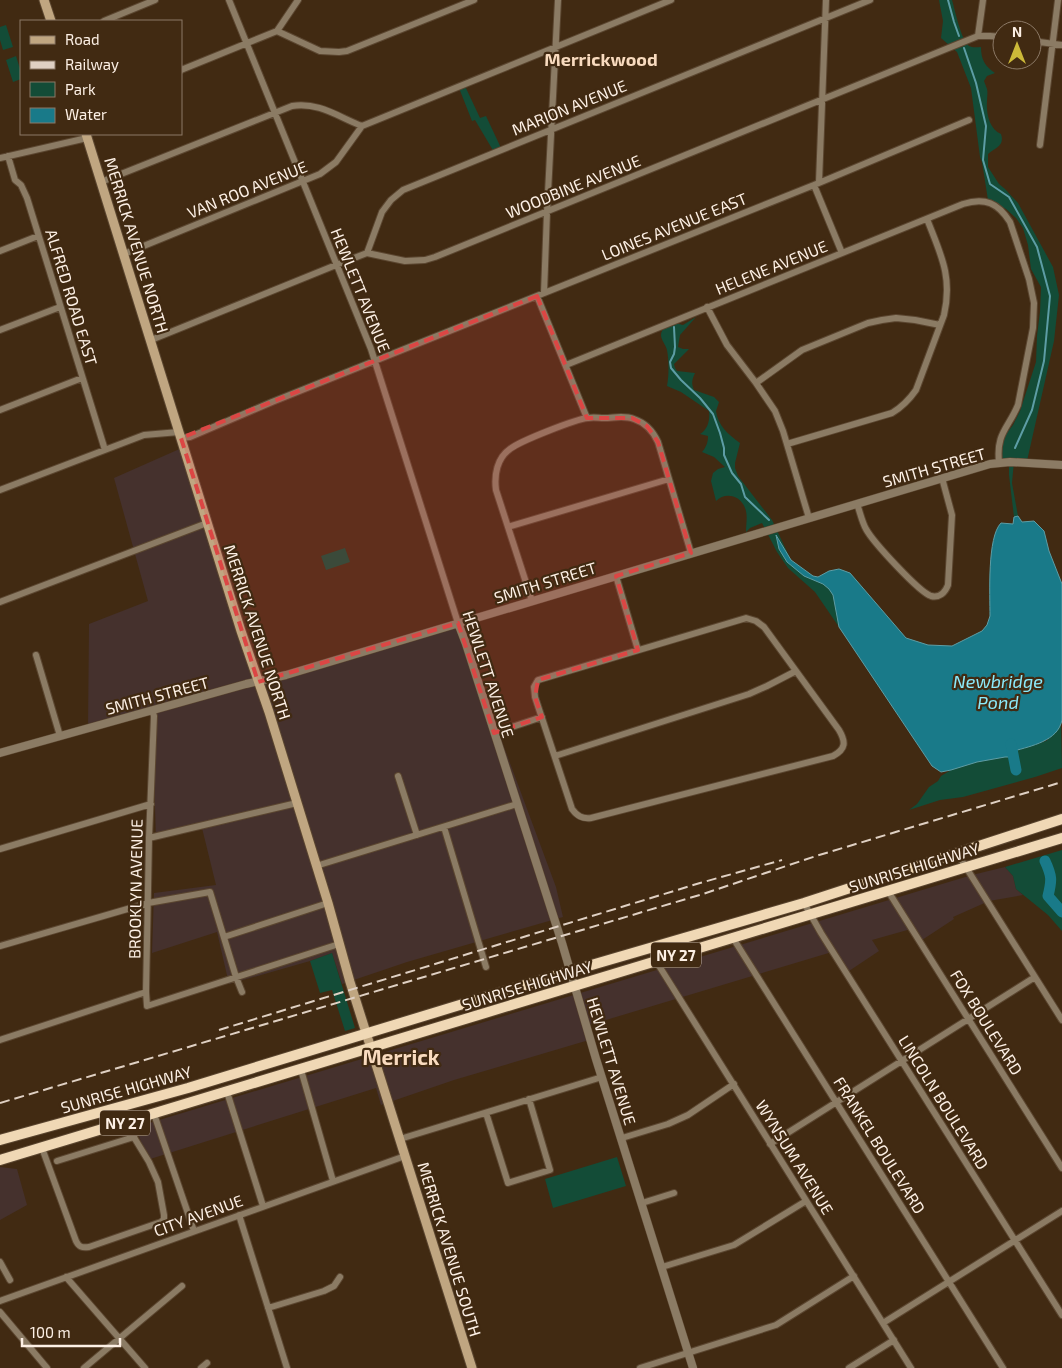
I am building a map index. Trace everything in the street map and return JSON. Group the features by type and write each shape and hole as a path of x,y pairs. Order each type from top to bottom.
{"highway":[{"name":"SUNRISE HIGHWAY","path":"0,1140 188,1088 571,971 804,903 1062,819"},
{"name":"SUNRISE HIGHWAY","path":"0,1160 372,1049 1062,838"}],"main road":[{"path":"44,0 51,20"},
{"name":"MERRICK AVENUE NORTH","path":"87,136 207,523 297,803 400,1139"},
{"name":"MERRICK AVENUE SOUTH","path":"400,1139 472,1368"}],"street":[{"path":"106,20 155,0"},
{"name":"HEWLETT AVENUE","path":"229,0 375,361 571,971 694,1368"},
{"path":"182,70 277,31 298,0"},
{"path":"277,31 320,51 347,51 474,0"},
{"path":"544,293 558,0"},
{"path":"102,182 292,106 310,105 322,108 362,126 671,0"},
{"path":"826,0 816,183 842,253"},
{"name":"MARION AVENUE","path":"368,253 382,212 391,200 403,190 870,0"},
{"path":"978,36 983,0"},
{"path":"1040,144 1058,0"},
{"name":"WOODBINE AVENUE","path":"368,253 405,261 424,260 435,257 978,36 992,36"},
{"path":"1042,42 1062,45"},
{"name":"LOINES AVENUE EAST","path":"537,296 969,120"},
{"name":"VAN ROO AVENUE","path":"124,254 320,174 336,162 362,126"},
{"path":"0,158 87,136"},
{"name":"ALFRED ROAD EAST","path":"8,156 14,180 21,185 26,198 105,450"},
{"name":"HELENE AVENUE","path":"566,365 973,200 989,202 1005,214 1010,222 1029,279 1034,303 1033,328 1018,405 1013,417 1000,437 999,462"},
{"path":"787,444 892,413 910,399 916,390 947,303 947,277 944,261 926,219"},
{"path":"0,251 38,236"},
{"path":"151,340 336,264 368,253"},
{"path":"0,490 144,435 180,435 190,437 537,296 587,418"},
{"path":"0,330 60,308"},
{"path":"707,308 727,345 775,411 783,431 809,518"},
{"path":"756,383 802,350 868,323 896,318 940,325"},
{"path":"0,410 82,378"},
{"path":"532,601 496,490 494,479 496,468 501,458 509,449 567,424 587,418 620,417 632,418 647,426 658,442 691,553"},
{"name":"SMITH STREET","path":"0,753 286,675 999,462 1062,465"},
{"path":"857,504 866,530 878,545 919,590 929,595 939,596 943,594 948,585 952,515 942,478"},
{"path":"508,527 669,479"},
{"path":"0,602 207,523"},
{"path":"616,576 638,650"},
{"path":"746,618 756,620 764,627 840,730 844,739 843,749 833,756 805,764 591,818 584,819 576,816 572,809 535,697 534,687 538,680 638,650 746,618"},
{"path":"36,655 60,736"},
{"path":"555,756 749,694 796,671"},
{"name":"BROOKLYN AVENUE","path":"146,992 154,716 152,710"},
{"path":"494,733 542,717"},
{"path":"398,776 416,835"},
{"path":"149,838 297,803"},
{"path":"0,849 151,804"},
{"path":"316,866 517,804"},
{"path":"444,826 486,967"},
{"path":"957,853 1062,1020"},
{"name":"FOX BOULEVARD","path":"888,891 1062,1168"},
{"path":"0,946 148,903 210,892 242,992"},
{"path":"224,937 328,903"},
{"name":"LINCOLN BOULEVARD","path":"804,903 1062,1315"},
{"name":"FRANKEL BOULEVARD","path":"733,938 1003,1368"},
{"path":"0,1040 146,992 147,1006 339,944"},
{"name":"WYNSUM AVENUE","path":"656,961 911,1368"},
{"path":"770,1144 1035,977"},
{"path":"301,1070 333,1181"},
{"path":"400,1139 602,1076"},
{"path":"622,1138 668,1124 688,1115 734,1084"},
{"path":"227,1092 264,1206"},
{"path":"486,1113 508,1182 550,1170 529,1099"},
{"path":"154,1114 194,1231"},
{"path":"42,1148 76,1241 79,1246 89,1247 161,1222 164,1219 158,1182 133,1134 136,1120"},
{"path":"57,1161 134,1137"},
{"name":"CITY AVENUE","path":"0,1300 405,1156"},
{"path":"642,1203 674,1193"},
{"path":"662,1267 734,1246 806,1201"},
{"path":"884,1323 1062,1211"},
{"path":"239,1215 287,1368"},
{"path":"0,1262 10,1280"},
{"path":"640,1368 776,1325 854,1276"},
{"path":"66,1277 145,1368"},
{"path":"268,1308 334,1286 340,1277"},
{"path":"84,1368 182,1286"},
{"path":"0,1312 47,1368"},
{"path":"849,1368 894,1340"},
{"path":"200,1368 207,1363"}],"highlighted area":[{"path":"537,296 587,418 632,418 647,426 658,442 691,553 616,576 638,650 538,680 535,697 542,717 494,733 458,623 258,682 181,438"}],"shaded area":[{"path":"184,447 258,682 458,623 556,887 563,917 407,962 342,984 332,953 229,984 217,932 152,953 154,893 216,885 202,828 156,840 152,710 88,728 89,624 148,601 114,478"},
{"path":"1005,867 1013,876 1016,889 1023,895 989,901 953,917 954,919 919,942 911,929 872,940 879,951 846,973 832,952 586,1026 589,1040 454,1080 381,1105 376,1088 147,1160 136,1127 972,875"},
{"path":"0,1167 17,1169 27,1205 0,1220"}],"green space":[{"path":"939,0 952,0 966,43 970,47 981,47 984,62 995,73 987,76 984,81 987,90 987,111 991,125 1001,134 1002,141 999,146 988,154 988,167 999,184 1018,203 1053,267 1059,295 1054,341 1027,461 1014,461 1012,483 1018,516 1014,517 1009,461 1000,461 1003,438 1013,425 1020,411 1036,362 1041,287 1031,269 1028,245 1023,228 1006,209 988,200 971,88 957,52 941,38 943,21"},
{"path":"6,25 13,47 3,50 0,40 0,27"},
{"path":"16,56 20,69 20,79 13,82 6,60"},
{"path":"465,86 480,118 486,116 501,148 494,152 475,120 472,121 459,88"},
{"path":"696,317 680,335 678,347 689,349 674,364 675,368 677,371 695,373 692,382 694,390 714,397 719,402 716,411 721,425 740,443 735,463 738,476 772,520 791,560 777,536 779,549 804,576 823,584 833,594 839,627 815,592 788,568 777,552 762,523 750,528 746,532 746,511 740,500 732,496 724,496 716,501 711,481 713,473 725,467 714,457 702,452 708,441 708,436 700,434 708,424 709,411 681,392 667,386 668,354 661,335 666,327 673,324 683,325"},
{"path":"345,548 350,562 326,570 321,556"},
{"path":"1061,724 1062,768 963,797 940,800 909,810 917,804 929,787 951,770 977,762 1014,757 1013,751 1046,741"},
{"path":"1062,850 1062,931 1048,915 1016,889 1013,876 1005,867"},
{"path":"332,953 355,1028 345,1031 332,990 320,993 310,961"},
{"path":"617,1157 626,1186 553,1208 545,1179"}],"water":[{"name":"Newbridge Pond","path":"1018,516 1022,522 1034,521 1044,531 1049,551 1062,584 1062,720 1050,738 1036,745 1014,751 1014,757 977,762 941,772 932,766 839,627 833,595 829,589 823,584 804,576 787,562 779,549 776,535 791,560 813,576 818,577 829,571 839,569 850,573 906,638 928,645 952,646 982,631 987,625 990,616 990,567 993,540 1001,523 1013,524 1014,517"}],"waterway":[{"path":"948,0 959,36"},
{"path":"964,48 976,83 986,126 983,160 990,184 1009,197 1037,247 1050,296 1044,361 1032,410 1015,448"},
{"path":"674,327 675,347 670,362 671,368 713,414 720,433 724,455 732,473 741,484 745,497 769,520"},
{"path":"1011,744 1016,770"},
{"path":"1045,861 1051,878 1048,896 1062,912"}],"railway":[{"path":"0,1103 703,894 816,856 1062,782"},
{"path":"219,1030 700,883 782,860"}],"district":[{"name":"Merrickwood","path":"601,59"},
{"name":"Merrick","path":"401,1056"}]}
